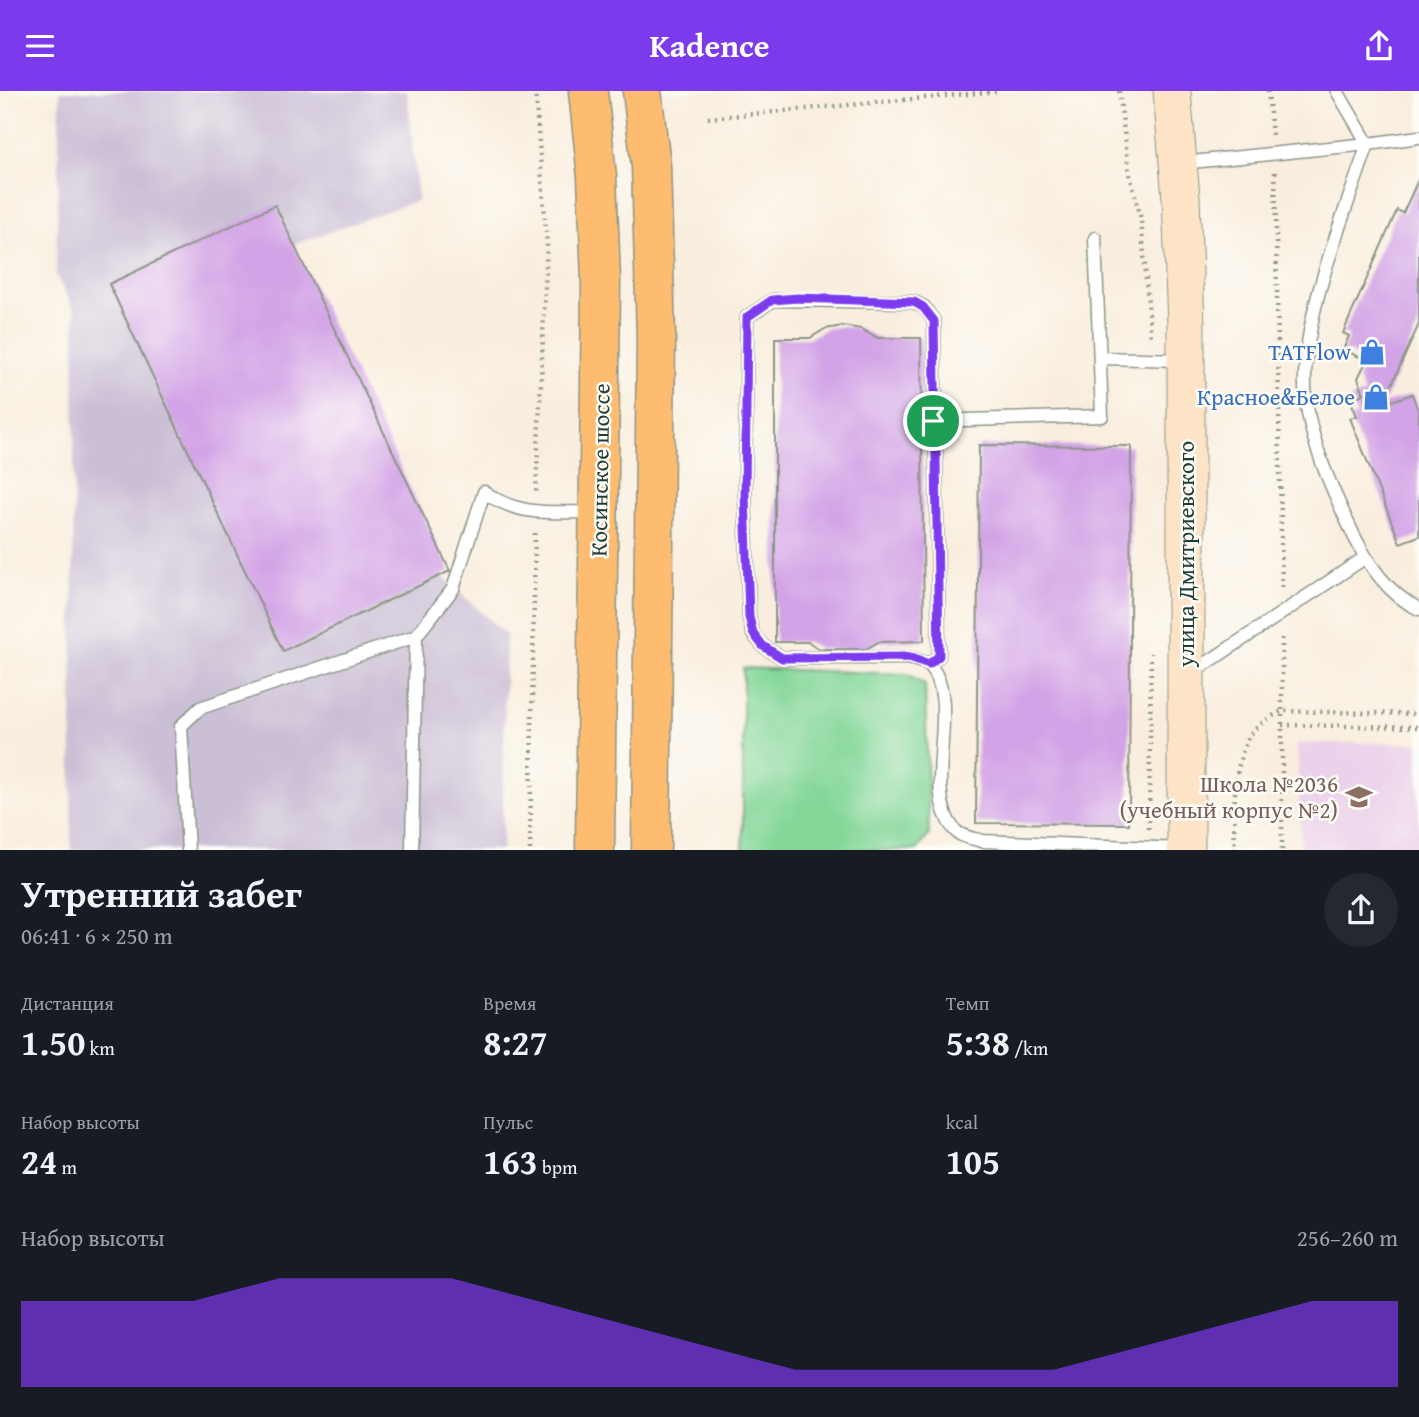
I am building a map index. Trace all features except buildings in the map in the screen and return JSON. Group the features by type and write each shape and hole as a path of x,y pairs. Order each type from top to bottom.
{"highway":[{"name":"Косинское шоссе","path":"588,91 597,177 601,280 594,850"},
{"path":"642,91 651,166 656,335 651,850"}],"street":[{"name":"улица Дмитриевского","path":"1172,91 1178,163 1169,359 1186,677 1186,849"}],"lane":[{"path":"1337,91 1368,144 1317,300 1309,337 1306,398 1311,432 1325,473 1366,557 1377,575 1402,602 1419,609"},
{"path":"1178,163 1419,137"},
{"path":"933,421 1102,416 1095,238"},
{"path":"929,664 939,656 933,421 934,321 923,307 914,302 772,300 747,317 745,494 749,617 753,633 763,646 782,658 909,657 929,664 941,684 942,794 947,817 953,829 982,841 1186,849"},
{"path":"1101,358 1169,359"},
{"path":"188,850 181,726 200,708 416,636 453,589 484,492 504,507 536,512 599,512"},
{"path":"1186,677 1366,557"},
{"path":"412,850 416,636"}],"path":[{"path":"530,850 536,512 547,244 536,91"},
{"path":"708,118 1000,91"},
{"path":"1119,91 1129,171 1169,359"},
{"path":"1268,91 1273,152 1283,613 1282,850"},
{"path":"1149,847 1151,640"},
{"path":"1235,850 1234,796 1245,746 1254,730 1282,711 1419,713"},
{"path":"1282,725 1419,727"}],"shaded area":[{"path":"60,91 407,91 418,200 284,248 439,573 506,635 502,850 71,850 75,311 56,275"},
{"name":"Школа №2036 (учебный корпус №2)","path":"1297,743 1419,743 1419,850 1301,850"}],"green space":[{"path":"743,668 907,674 925,684 929,835 917,850 743,850"}],"place":[{"name":"TATFlow","path":"1372,352"},
{"name":"Красное&Белое","path":"1376,397"},
{"name":"Школа №2036 (учебный корпус №2)","path":"1359,797"}],"route":[{"path":"798,298 914,302 923,307 934,321 933,421 939,656 929,664 909,657 782,658 763,646 753,633 749,617 745,494 747,317 755,309 772,300 798,298"}]}
